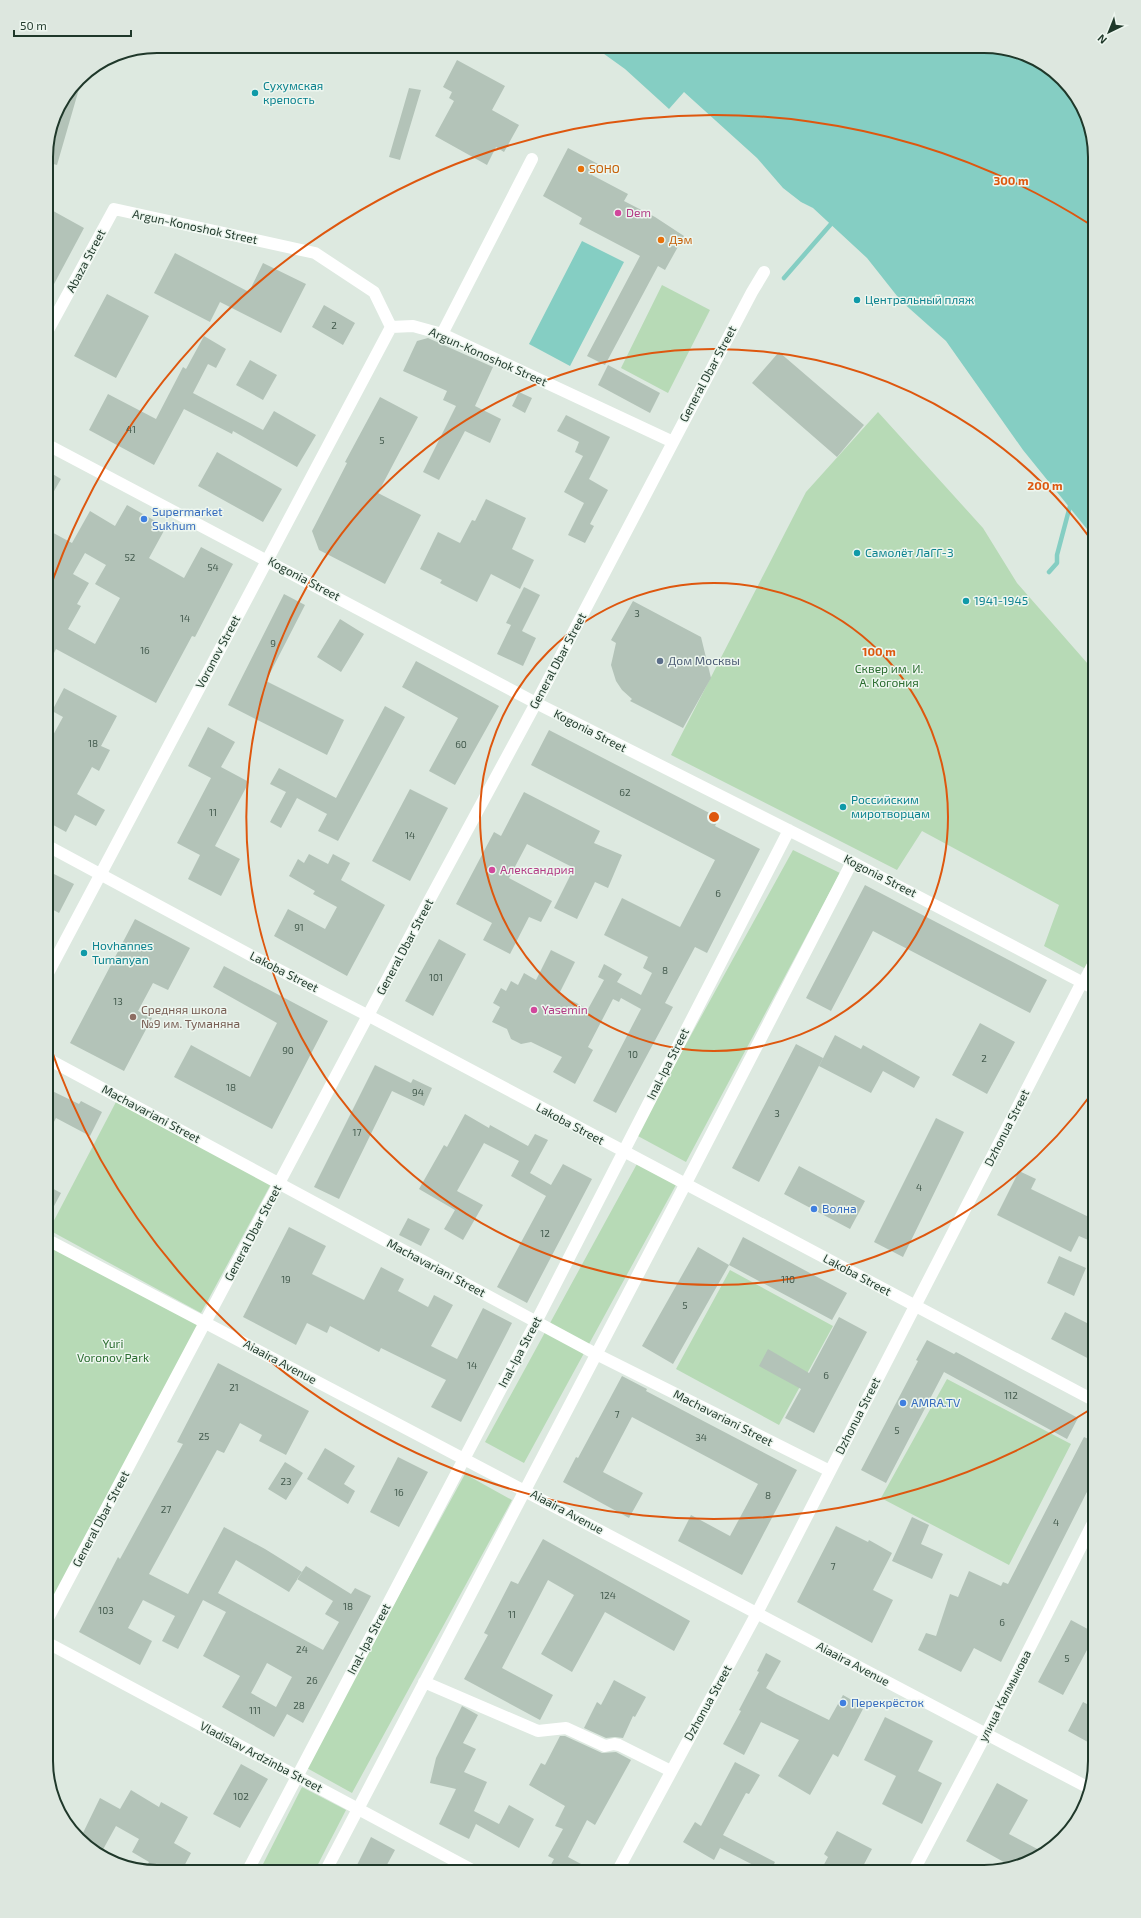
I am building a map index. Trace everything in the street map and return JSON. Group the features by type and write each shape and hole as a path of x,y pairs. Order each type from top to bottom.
{"street":[{"path":"442,334 532,159"},
{"name":"Argun-Konoshok Street","path":"114,209 315,253 374,292 391,327 413,326 442,334 673,442"},
{"name":"Abaza Street","path":"53,321 114,209"},
{"name":"General Dbar Street","path":"53,1609 368,1016 536,704 764,272"},
{"name":"Voronov Street","path":"53,964 391,327"},
{"name":"Kogonia Street","path":"53,448 536,704 852,862 1088,985"},
{"name":"Inal-Ipa Street","path":"250,1865 536,1322 789,830"},
{"name":"Lakoba Street","path":"53,849 252,956 1088,1396"},
{"path":"329,1865 685,1185 852,862"},
{"name":"Dzhonua Street","path":"621,1865 670,1771 757,1613 1088,971"},
{"name":"Machavariani Street","path":"53,1062 596,1354 830,1471"},
{"name":"Aiaaira Avenue","path":"53,1243 1085,1786"},
{"name":"улица Калмыкова","path":"917,1865 986,1734 1088,1532"},
{"name":"Vladislav Ardzinba Street","path":"53,1646 463,1865"},
{"path":"424,1682 538,1731 566,1728 605,1746 614,1744 619,1745 670,1771"}],"green space":[{"path":"662,285 710,310 668,393 621,368"},
{"name":"Сквер им. И. А. Когония","path":"878,412 983,528 1017,583 1088,664 1088,970 1044,946 1059,905 922,831 897,870 671,755 806,492"},
{"path":"793,850 840,873 686,1162 636,1135"},
{"path":"117,1100 271,1184 201,1313 53,1232 53,1222"},
{"path":"638,1162 677,1183 524,1463 485,1442"},
{"name":"Yuri Voronov Park","path":"53,1243 206,1323 53,1609"},
{"path":"730,1270 833,1326 779,1425 676,1369"},
{"path":"947,1379 1071,1444 1009,1565 881,1498"},
{"path":"465,1474 512,1500 352,1793 305,1767"},
{"path":"302,1787 346,1810 318,1865 263,1865"}],"water":[{"path":"603,53 991,53 1018,58 1042,70 1053,79 1071,99 1080,117 1087,143 1088,530 1023,450 946,341 901,301 867,258 813,208 801,202 783,188 757,158 684,92 669,109 625,69"},
{"path":"582,241 624,262 570,366 529,344"}],"building":[{"path":"457,60 505,86 492,110 519,125 504,152 496,147 487,165 435,136 454,101 449,98 452,92 443,87"},
{"path":"80,87 57,165 53,164 53,150 57,130 61,117 70,99"},
{"path":"409,88 421,90 400,160 389,157"},
{"path":"568,148 598,164 592,175 628,194 624,201 655,217 684,236 665,270 658,266 605,365 587,356 640,256 579,224 582,218 543,196"},
{"path":"53,211 84,228 53,286"},
{"path":"175,253 249,292 263,263 306,284 281,333 220,302 210,322 154,293"},
{"path":"107,294 149,316 116,378 74,356"},
{"path":"324,305 355,323 343,345 312,327"},
{"path":"204,336 226,349 216,368 208,364 193,393 263,430 274,411 316,435 297,467 233,431 232,434 184,409 154,465 89,430 108,394 156,419 183,367 186,369"},
{"path":"428,338 493,367 475,406 501,419 490,443 465,431 439,480 423,472 456,406 443,400 447,391 403,371 417,341"},
{"path":"779,352 864,425 837,457 752,383"},
{"path":"250,360 277,375 263,400 236,385"},
{"path":"608,365 660,393 650,413 598,385"},
{"path":"519,392 532,398 525,413 512,406"},
{"path":"380,397 418,417 378,493 421,515 385,584 319,550 312,531 347,463 345,462"},
{"path":"566,415 610,437 589,479 608,490 590,524 594,526 585,543 568,535 584,503 564,492 583,456 575,452 579,442 557,431"},
{"path":"217,452 282,489 263,522 198,486"},
{"path":"53,474 61,479 53,493"},
{"path":"486,499 526,518 512,549 534,560 520,589 491,574 477,602 440,583 442,580 420,569 438,532 460,543 472,520 475,521"},
{"path":"127,505 166,527 149,558 184,578 201,547 233,564 195,637 192,636 156,703 56,649 53,655 53,533 72,543 90,511 115,526","holes":["85,553 106,565 95,584 120,598 95,644 68,629 81,606 77,604 89,583 73,574"]},
{"path":"524,587 540,595 522,631 536,638 523,666 497,654 511,625 506,623"},
{"path":"284,594 305,605 266,681 344,720 327,755 228,705"},
{"name":"Дом Москвы","path":"633,601 701,637 711,678 683,728 630,701 632,699 622,690 616,681 611,665 616,643 611,640"},
{"path":"340,619 364,634 341,672 317,657"},
{"path":"416,661 499,706 455,785 429,771 458,718 402,687"},
{"path":"64,688 117,716 101,746 110,750 99,771 92,767 77,794 105,810 96,826 75,815 66,832 53,825 53,735 63,717 53,712"},
{"path":"385,706 405,717 338,841 318,831 327,814 297,798 281,828 270,822 286,792 270,784 279,768 336,798"},
{"path":"208,727 235,742 221,767 249,782 215,846 240,859 221,896 188,879 200,855 177,843 211,778 188,766"},
{"path":"549,730 719,818 715,826 760,849 707,953 695,947 665,1003 673,1007 616,1113 593,1101 641,1009 621,998 619,1002 613,999 588,1047 593,1050 575,1084 553,1072 562,1057 531,1042 521,1044 511,1039 507,1029 492,1022 500,1007 493,1003 501,988 506,991 511,981 518,985 524,973 536,980 551,950 575,962 559,994 588,1009 604,980 598,977 604,964 622,974 617,982 641,995 652,973 643,968 648,957 604,935 622,898 680,927 715,860 531,765"},
{"path":"410,789 448,808 410,881 372,861"},
{"path":"524,792 600,831 594,843 622,855 608,888 595,882 577,919 554,908 574,868 527,844 509,878 552,901 541,922 529,917 510,954 483,940 492,923 456,904 494,832 501,836"},
{"path":"309,854 328,864 333,854 350,863 341,880 385,905 347,976 274,936 288,909 325,929 337,907 313,894 315,891 289,876 298,859 304,863"},
{"path":"53,874 74,884 59,913 53,910"},
{"path":"865,885 1047,980 1030,1013 873,931 831,1011 806,998"},
{"path":"135,919 190,948 168,990 153,983 138,1011 152,1018 124,1071 70,1043"},
{"path":"439,939 466,954 433,1016 405,1001"},
{"path":"224,966 328,1021 272,1129 174,1077 191,1045 250,1077 277,1023 213,987"},
{"path":"980,1023 1015,1042 987,1094 952,1075"},
{"path":"835,1035 861,1049 863,1045 920,1077 914,1088 883,1071 871,1093 819,1066"},
{"path":"796,1044 823,1058 759,1182 732,1168"},
{"path":"375,1065 411,1083 413,1079 432,1088 424,1106 392,1091 339,1199 314,1187"},
{"path":"53,1091 79,1104 81,1101 102,1112 90,1136 56,1118 53,1124"},
{"path":"465,1114 489,1128 490,1125 528,1146 535,1134 548,1140 530,1173 551,1185 563,1164 592,1179 527,1303 497,1287 546,1196 511,1176 519,1161 484,1143 457,1191 483,1205 463,1240 444,1229 455,1210 419,1189 444,1145 447,1147"},
{"path":"936,1118 964,1132 903,1257 874,1242"},
{"path":"799,1166 865,1201 850,1229 784,1194"},
{"path":"1019,1171 1036,1179 1031,1189 1088,1217 1088,1240 1079,1236 1071,1252 997,1215"},
{"path":"53,1189 61,1193 53,1208"},
{"path":"408,1218 430,1229 421,1246 399,1235"},
{"path":"289,1227 326,1246 312,1274 364,1300 381,1267 404,1279 398,1291 428,1307 434,1295 453,1305 431,1346 457,1359 483,1308 512,1323 461,1422 431,1407 446,1380 381,1348 379,1352 330,1326 327,1333 307,1323 296,1345 243,1317"},
{"path":"743,1237 847,1293 832,1320 729,1265"},
{"path":"698,1247 729,1265 673,1364 642,1346"},
{"path":"1059,1256 1086,1268 1074,1296 1047,1283"},
{"path":"1065,1312 1088,1324 1088,1358 1051,1339"},
{"path":"839,1317 867,1332 814,1433 785,1418 801,1389 759,1366 768,1349 809,1373"},
{"path":"927,1340 954,1354 956,1352 1078,1418 1067,1439 944,1372 886,1483 861,1470 918,1361 916,1360"},
{"path":"218,1363 309,1411 286,1455 259,1441 262,1435 240,1423 224,1453 217,1450 149,1574 188,1594 224,1527 265,1549 302,1572 306,1566 351,1594 355,1588 371,1596 303,1723 287,1714 274,1737 222,1707 240,1676 203,1656 226,1612 203,1600 178,1649 162,1641 175,1616 143,1600 128,1628 152,1641 140,1665 79,1632 118,1557 120,1559 183,1444 177,1442","holes":["236,1560 289,1592 297,1579 333,1601 325,1614 339,1622 323,1650 218,1593","267,1663 292,1677 276,1707 251,1693"]},
{"path":"622,1376 647,1389 646,1391 797,1470 742,1575 678,1541 691,1515 730,1536 758,1484 632,1417 603,1472 643,1493 629,1518 563,1482 576,1457 578,1458"},
{"path":"1084,1437 1088,1439 1088,1490 1001,1662 974,1648 961,1672 918,1650 926,1633 936,1636 950,1594 958,1597 969,1571 1001,1586 1003,1582 1008,1584"},
{"path":"325,1448 355,1466 344,1484 355,1491 348,1504 307,1479"},
{"path":"398,1457 428,1472 399,1527 370,1512"},
{"path":"285,1462 303,1473 286,1500 268,1489"},
{"path":"912,1517 929,1525 921,1544 943,1554 932,1579 892,1561"},
{"path":"836,1526 868,1542 869,1540 892,1553 873,1590 893,1600 872,1643 797,1602"},
{"path":"543,1539 690,1621 674,1651 605,1612 572,1672 541,1654 574,1595 548,1580 502,1668 553,1695 540,1720 464,1679 488,1635 484,1633 511,1581 518,1584"},
{"path":"1071,1620 1088,1629 1088,1648 1063,1695 1038,1682"},
{"path":"766,1653 781,1661 766,1688 776,1694 829,1720 843,1695 864,1707 838,1757 833,1754 810,1795 778,1776 799,1740 761,1722 744,1755 723,1744 741,1711 739,1710 759,1672 757,1671"},
{"path":"614,1680 646,1697 635,1717 633,1716 623,1738 606,1738 584,1728 597,1702 601,1705"},
{"path":"1083,1702 1088,1704 1088,1742 1068,1731"},
{"path":"462,1706 478,1715 463,1743 476,1749 464,1772 487,1782 474,1811 499,1824 509,1805 534,1819 519,1848 476,1824 469,1839 439,1824 456,1789 430,1783 436,1758"},
{"path":"885,1717 933,1741 918,1771 942,1783 922,1824 882,1804 896,1776 864,1760"},
{"path":"560,1736 565,1736 602,1753 616,1752 631,1760 595,1825 587,1820 568,1857 583,1865 551,1865 554,1859 548,1856 563,1829 555,1826 565,1806 529,1785 541,1763 545,1765"},
{"path":"735,1762 760,1775 749,1794 746,1793 723,1835 775,1862 774,1865 753,1865 720,1848 714,1860 683,1842 695,1822 701,1826"},
{"path":"241,1764 268,1779 240,1828 213,1814"},
{"path":"997,1783 1028,1800 1009,1834 1039,1850 1024,1857 1005,1862 966,1841"},
{"path":"131,1790 159,1807 161,1802 188,1817 174,1843 191,1853 185,1865 148,1865 149,1862 132,1852 139,1839 116,1826 103,1850 83,1834 100,1798 120,1809"},
{"path":"837,1831 872,1849 864,1865 824,1865 828,1857 824,1854"},
{"path":"371,1837 395,1850 387,1865 357,1865"}],"waterway":[{"path":"784,278 831,224"},
{"path":"1049,572 1057,563 1057,555 1070,506"}],"place":[{"name":"Сухумская крепость","path":"255,93"},
{"name":"SOHO","path":"581,169"},
{"name":"Dem","path":"618,213"},
{"name":"Дэм","path":"661,240"},
{"name":"Центральный пляж","path":"857,300"},
{"name":"Supermarket Sukhum","path":"144,519"},
{"name":"Самолёт ЛаГГ-3","path":"857,553"},
{"name":"1941-1945","path":"966,601"},
{"name":"Дом Москвы","path":"660,661"},
{"name":"Российским миротворцам","path":"843,807"},
{"name":"Александрия","path":"492,870"},
{"name":"Hovhannes Tumanyan","path":"84,953"},
{"name":"Yasemin","path":"534,1010"},
{"name":"Средняя школа №9 им. Туманяна","path":"133,1017"},
{"name":"Волна","path":"814,1209"},
{"name":"AMRA.TV","path":"903,1403"},
{"name":"Перекрёсток","path":"843,1703"}]}
